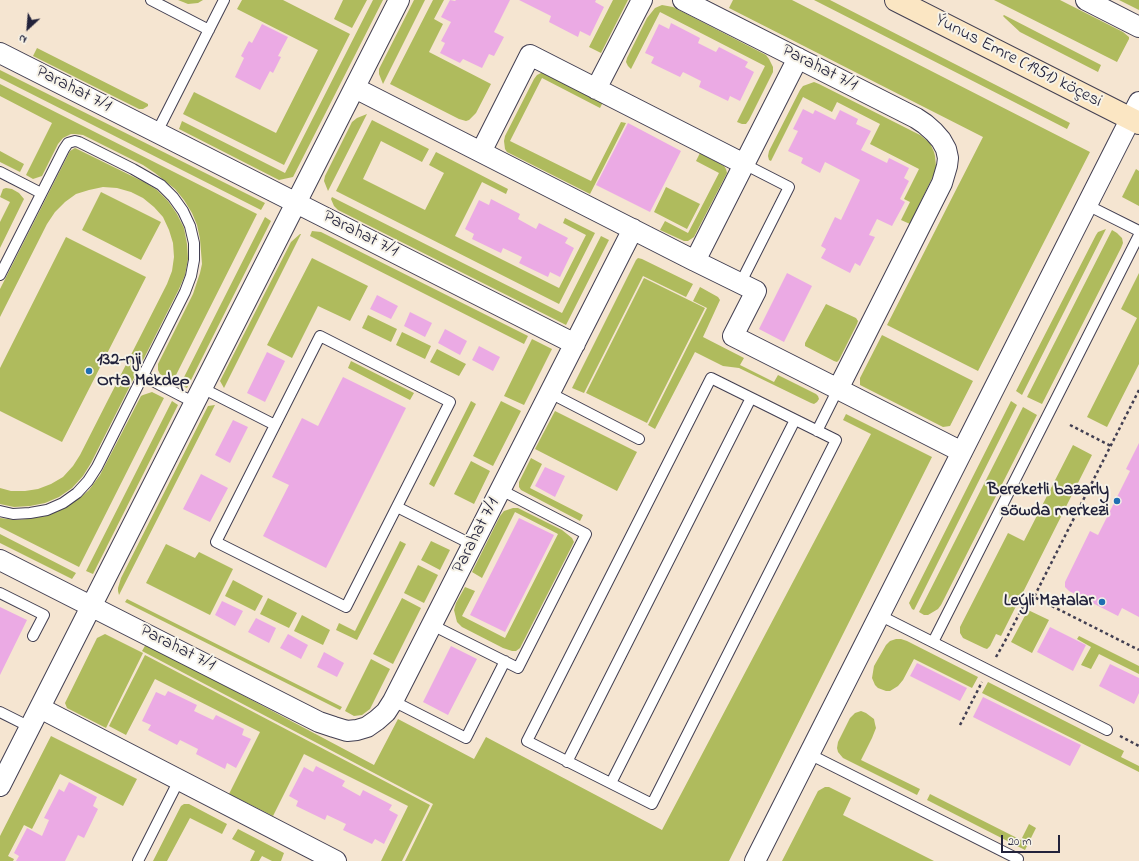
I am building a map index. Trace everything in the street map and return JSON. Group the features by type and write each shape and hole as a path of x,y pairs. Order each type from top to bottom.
{"street":[{"path":"0,786 399,0"},
{"path":"596,89 642,0"},
{"name":"Parahat 7/1","path":"683,0 925,124 941,140 946,149 948,158 942,183 838,389"},
{"name":"Ýunus Emre (1951) köçesi","path":"896,0 1136,115"},
{"path":"1086,0 1139,27"},
{"name":"Parahat 7/1","path":"0,53 575,344 393,701 386,712 378,720 367,727 347,731 334,728 312,718 0,560"},
{"path":"481,152 530,55 744,164"},
{"path":"695,261 798,58"},
{"path":"355,88 756,291 733,336 962,452"},
{"path":"755,861 1087,205 1136,115"},
{"path":"575,344 633,229"},
{"path":"40,708 336,861"}],"lane":[{"path":"151,0 209,30"},
{"path":"157,132 224,0"},
{"path":"0,275 66,145 75,141 147,176 161,185 173,197 183,211 190,226 194,243 194,260 191,276 185,292 97,467 88,481 63,503 47,510 14,514 0,511"},
{"path":"740,284 789,187 744,164"},
{"path":"0,173 41,193"},
{"path":"1087,205 1139,231"},
{"path":"933,642 1139,235"},
{"path":"320,336 450,402 346,607 216,542 275,425 320,336"},
{"path":"143,376 198,395 275,425"},
{"path":"711,378 794,420 836,440 652,804 527,741 711,378"},
{"path":"817,431 838,389"},
{"path":"550,393 638,438"},
{"path":"568,762 751,398"},
{"path":"610,783 794,420"},
{"path":"432,625 518,668 586,534 501,490"},
{"path":"397,507 473,545"},
{"path":"0,593 44,615 33,636"},
{"path":"879,615 1107,730"},
{"path":"393,701 466,738 505,661"},
{"path":"0,712 30,727"},
{"path":"809,754 1018,859"},
{"path":"138,861 179,780"}],"path":[{"path":"1034,597 1139,390"},
{"path":"1070,425 1111,446"},
{"path":"1004,643 1029,595 1139,650"},
{"path":"960,725 981,685"},
{"path":"1107,730 1139,746"}],"green space":[{"path":"178,0 203,0 198,3 188,4"},
{"path":"242,0 283,0 350,34 284,165 183,114 194,92 276,133 318,50 237,9"},
{"path":"343,0 367,0 352,28 334,19"},
{"path":"373,0 383,0 293,177 279,180 179,129 182,121 285,173"},
{"path":"414,0 425,0 383,84 379,74 379,69"},
{"path":"433,0 444,0 434,19 443,24 429,52 491,84 476,113 466,121 459,119 390,84"},
{"path":"613,0 628,0 601,53 589,47"},
{"path":"733,0 792,0 1090,152 978,371 887,325 983,137 729,8"},
{"path":"814,0 830,0 1070,123 1067,129"},
{"path":"994,0 1060,0 1123,32 1129,37 1129,39 1117,62"},
{"path":"1119,0 1139,0 1139,10"},
{"path":"662,5 673,7 766,55 769,59 773,67 773,72 746,124 737,122 765,66 660,12 631,69 628,66 626,62 627,58 647,18 655,8"},
{"path":"1004,15 1101,65 1098,72 1020,32 1003,16"},
{"path":"37,48 148,104 148,106 143,109 139,109 33,56"},
{"path":"0,70 265,203 261,210 0,78"},
{"path":"541,73 544,73 603,102 600,108 542,78 510,141 591,181 621,122 626,123 590,194 507,152 505,149 505,136 534,79"},
{"path":"814,82 920,135 930,143 934,152 936,166 934,174 910,224 901,220 910,202 904,199 919,169 870,144 880,124 837,102 832,112 803,97 771,161 769,160 769,151 800,90 803,86"},
{"path":"0,84 257,214 173,381 160,374 158,364 193,294 200,273 202,264 200,239 197,225 192,213 175,189 155,173 143,165 83,135 71,134 63,138 58,144 42,176 33,179 26,175 52,123 0,96"},
{"path":"367,114 328,191 324,181 325,176 352,122"},
{"path":"372,120 429,149 422,162 381,141 363,179 425,210 444,173 429,165 436,152 508,189 506,194 482,182 455,236 559,288 586,235 563,223 565,218 595,233 559,304 336,191"},
{"path":"75,148 157,190 168,201 184,228 188,259 185,275 179,289 83,476 72,488 59,497 45,503 14,507 0,504 0,488 11,491 38,489 63,477 73,466 167,284 172,271 174,257 173,243 163,217 154,207 143,198 131,192 117,188 103,187 89,190 76,194 55,212 47,224 0,317 0,289 70,151"},
{"path":"0,151 24,164 20,172 0,162"},
{"path":"700,153 724,166 727,173 694,237 688,241 684,241 660,230 665,221 688,233 719,173 696,161"},
{"path":"1136,169 1139,171 1139,206 1122,197"},
{"path":"666,187 700,204 687,229 654,212"},
{"path":"3,189 12,189 19,193 24,199 0,248 0,222 10,202 0,197"},
{"path":"101,192 161,222 141,260 82,230"},
{"path":"332,197 562,313 601,236 609,240 566,325 338,210 334,206 331,199"},
{"path":"265,217 271,221 187,388 180,385"},
{"path":"1106,229 1022,395 1016,391 1096,235 1098,232"},
{"path":"1112,230 1122,238 1123,243 1121,248 1042,404 1027,397"},
{"path":"312,231 321,232 528,336 524,344 310,236"},
{"path":"300,234 224,388 220,381 291,242"},
{"path":"66,237 146,277 62,442 0,411 0,368"},
{"path":"312,258 368,286 350,321 318,306 292,358 267,345"},
{"path":"638,258 693,284 686,297 643,276 584,393 572,388 636,260"},
{"path":"1139,273 1139,364 1107,427 1087,417 1137,318 1121,309"},
{"path":"644,278 705,308 647,423 586,393"},
{"path":"700,287 718,297 720,300 703,337 744,358 740,365 774,382 778,375 816,394 819,399 817,402 814,404 811,403 739,368 723,366 695,352 655,429 648,425 707,308 693,301"},
{"path":"826,304 856,318 858,321 837,362 805,346 805,343"},
{"path":"368,315 397,329 391,342 362,328"},
{"path":"402,332 431,346 425,359 396,345"},
{"path":"882,335 973,381 950,426 943,427 860,385 860,378"},
{"path":"532,339 552,349 524,405 504,396"},
{"path":"437,349 466,364 459,376 430,362"},
{"path":"351,361 414,393 410,400 348,368"},
{"path":"152,392 164,398 79,567 0,527 0,518 16,520 46,516 64,508 89,490 100,475 141,396"},
{"path":"172,401 178,405 93,574 86,571"},
{"path":"471,401 476,404 434,487 429,484"},
{"path":"501,401 521,411 493,466 473,456"},
{"path":"1011,401 1017,405 914,610 909,603"},
{"path":"215,405 119,595 118,588 121,578 208,406"},
{"path":"1023,407 1037,415 941,605 938,609 928,615 924,615 919,612"},
{"path":"555,411 637,452 617,491 535,449"},
{"path":"846,414 932,457 729,861 405,861 433,804 142,651 146,644 374,765 398,719 474,759 486,737 662,830 871,434 843,420"},
{"path":"1073,445 1092,455 1001,636 996,634 987,649 963,638 960,633 960,627 1008,533 1024,541"},
{"path":"531,458 542,464 530,488 583,515 580,521 521,490 519,487 519,482"},
{"path":"471,461 490,471 474,504 454,494"},
{"path":"518,508 562,530 572,538 574,542 520,648 516,651 503,648 462,627 457,622 454,610 456,603 465,587 475,591 462,616 505,638 558,534 515,512 482,578 472,572 500,516 504,511"},
{"path":"0,534 76,573 72,579 0,543"},
{"path":"400,541 406,544 357,640 336,630 339,623 355,631"},
{"path":"431,541 450,550 440,570 421,560"},
{"path":"166,544 195,558 199,552 233,569 210,615 146,583"},
{"path":"418,565 438,575 424,603 404,593"},
{"path":"233,580 263,596 255,611 225,596"},
{"path":"268,598 297,613 289,628 260,614"},
{"path":"402,598 421,608 393,664 373,654"},
{"path":"127,599 342,707 340,710 125,602"},
{"path":"1028,610 1049,620 1032,653 1011,642"},
{"path":"302,615 330,630 323,645 294,631"},
{"path":"105,634 143,653 106,728 67,708 65,703 97,638"},
{"path":"1079,636 1139,666 1139,674 1099,654 1091,669 1081,665 1091,647 1077,639"},
{"path":"896,639 907,641 978,677 972,688 914,659 903,680 898,686 890,691 878,688 872,678 874,666 886,645 890,641"},
{"path":"145,655 430,805 402,861 381,861 408,806 304,754 273,816 229,794 260,732 155,679 126,735 109,726"},
{"path":"371,659 390,669 370,709 362,715 354,716 345,711"},
{"path":"988,682 1124,751 1121,757 1139,766 1139,772 982,693"},
{"path":"861,711 874,719 876,728 861,760 920,789 917,795 843,758 838,752 838,742 850,718 855,713"},
{"path":"51,736 137,779 123,806 60,774 32,829 24,825 8,856 14,859 13,861 0,861 0,836"},
{"path":"825,787 829,787 851,798 843,815 934,861 782,861 818,791"},
{"path":"930,794 1021,840 1029,824 1036,828 1025,850 927,800"},
{"path":"184,804 189,804 227,824 222,834 190,818 167,861 153,861 181,806"},
{"path":"238,829 284,853 281,861 272,861 262,856 259,861 250,861 255,851 232,839"}],"building":[{"path":"450,0 510,0 494,32 504,37 494,56 489,54 482,68 463,59 460,63 440,53 445,43 441,41 451,22 441,17"},
{"path":"519,0 596,0 595,2 604,7 590,36 580,31 578,37 549,22 551,16"},
{"path":"671,23 700,38 698,43 716,52 719,47 748,62 745,67 754,72 740,101 730,96 728,101 699,87 701,81 683,72 680,77 651,63 654,57 645,53 659,24 669,29"},
{"path":"262,24 288,37 278,56 281,57 273,73 270,71 260,90 235,77 244,58 241,56 249,41 252,43"},
{"path":"803,109 813,114 815,110 835,120 840,110 858,119 856,124 871,131 861,150 887,163 889,158 909,168 904,178 909,181 900,199 905,202 892,226 877,219 869,235 875,237 860,266 855,263 850,273 821,258 826,249 821,246 835,217 841,220 860,180 825,162 820,173 801,163 803,158 788,151 798,131 793,129"},
{"path":"628,123 681,151 650,212 596,185"},
{"path":"491,199 520,214 518,219 536,229 539,223 568,238 565,243 574,248 560,277 550,272 548,277 519,263 522,257 503,248 501,253 472,239 474,234 465,229 479,200 489,205"},
{"path":"787,273 812,286 784,342 759,329"},
{"path":"377,295 398,306 391,319 370,309"},
{"path":"410,312 432,323 425,337 404,326"},
{"path":"445,329 467,341 460,355 438,343"},
{"path":"479,346 500,357 493,371 472,360"},
{"path":"267,352 285,361 265,402 247,393"},
{"path":"343,377 406,408 326,568 263,536 289,485 272,477 302,418 318,426"},
{"path":"233,420 248,427 230,463 215,455"},
{"name":"Bereketli bazarly söwda merkezi","path":"1139,443 1139,617 1122,608 1118,616 1069,591 1065,587 1065,582 1090,531 1098,535 1130,471 1126,469"},
{"path":"545,467 565,476 555,497 535,486"},
{"path":"201,474 228,488 210,522 183,509"},
{"path":"519,518 554,535 505,632 470,615"},
{"path":"222,601 243,611 235,626 215,615"},
{"path":"0,607 27,620 0,675"},
{"path":"256,618 276,628 269,643 248,632"},
{"path":"1050,627 1086,645 1073,671 1037,652"},
{"path":"288,634 308,645 301,659 280,648"},
{"path":"451,646 477,659 448,715 423,702"},
{"path":"324,652 344,663 337,677 317,667"},
{"path":"917,663 967,688 960,701 910,676"},
{"path":"1110,664 1139,678 1139,693 1134,704 1099,686"},
{"path":"168,691 197,705 194,711 213,720 216,715 244,729 242,735 251,739 236,768 227,763 225,769 196,754 198,749 180,740 177,745 148,730 151,725 142,721 156,692 165,696"},
{"path":"983,697 1081,745 1070,766 973,717"},
{"path":"316,766 345,781 342,786 360,796 363,790 392,805 389,810 398,815 384,844 375,839 372,844 343,830 346,824 327,815 325,820 296,806 298,801 289,796 304,767 313,772"},
{"path":"69,782 97,797 93,806 98,809 84,838 78,835 65,861 16,861 19,856 14,853 27,828 42,836 49,820 44,818 59,789 64,792"}],"place":[{"name":"132-nji Orta Mekdep","path":"89,371"},
{"name":"Bereketli bazarly söwda merkezi","path":"1117,501"},
{"name":"Leýli Matalar","path":"1102,602"}]}
